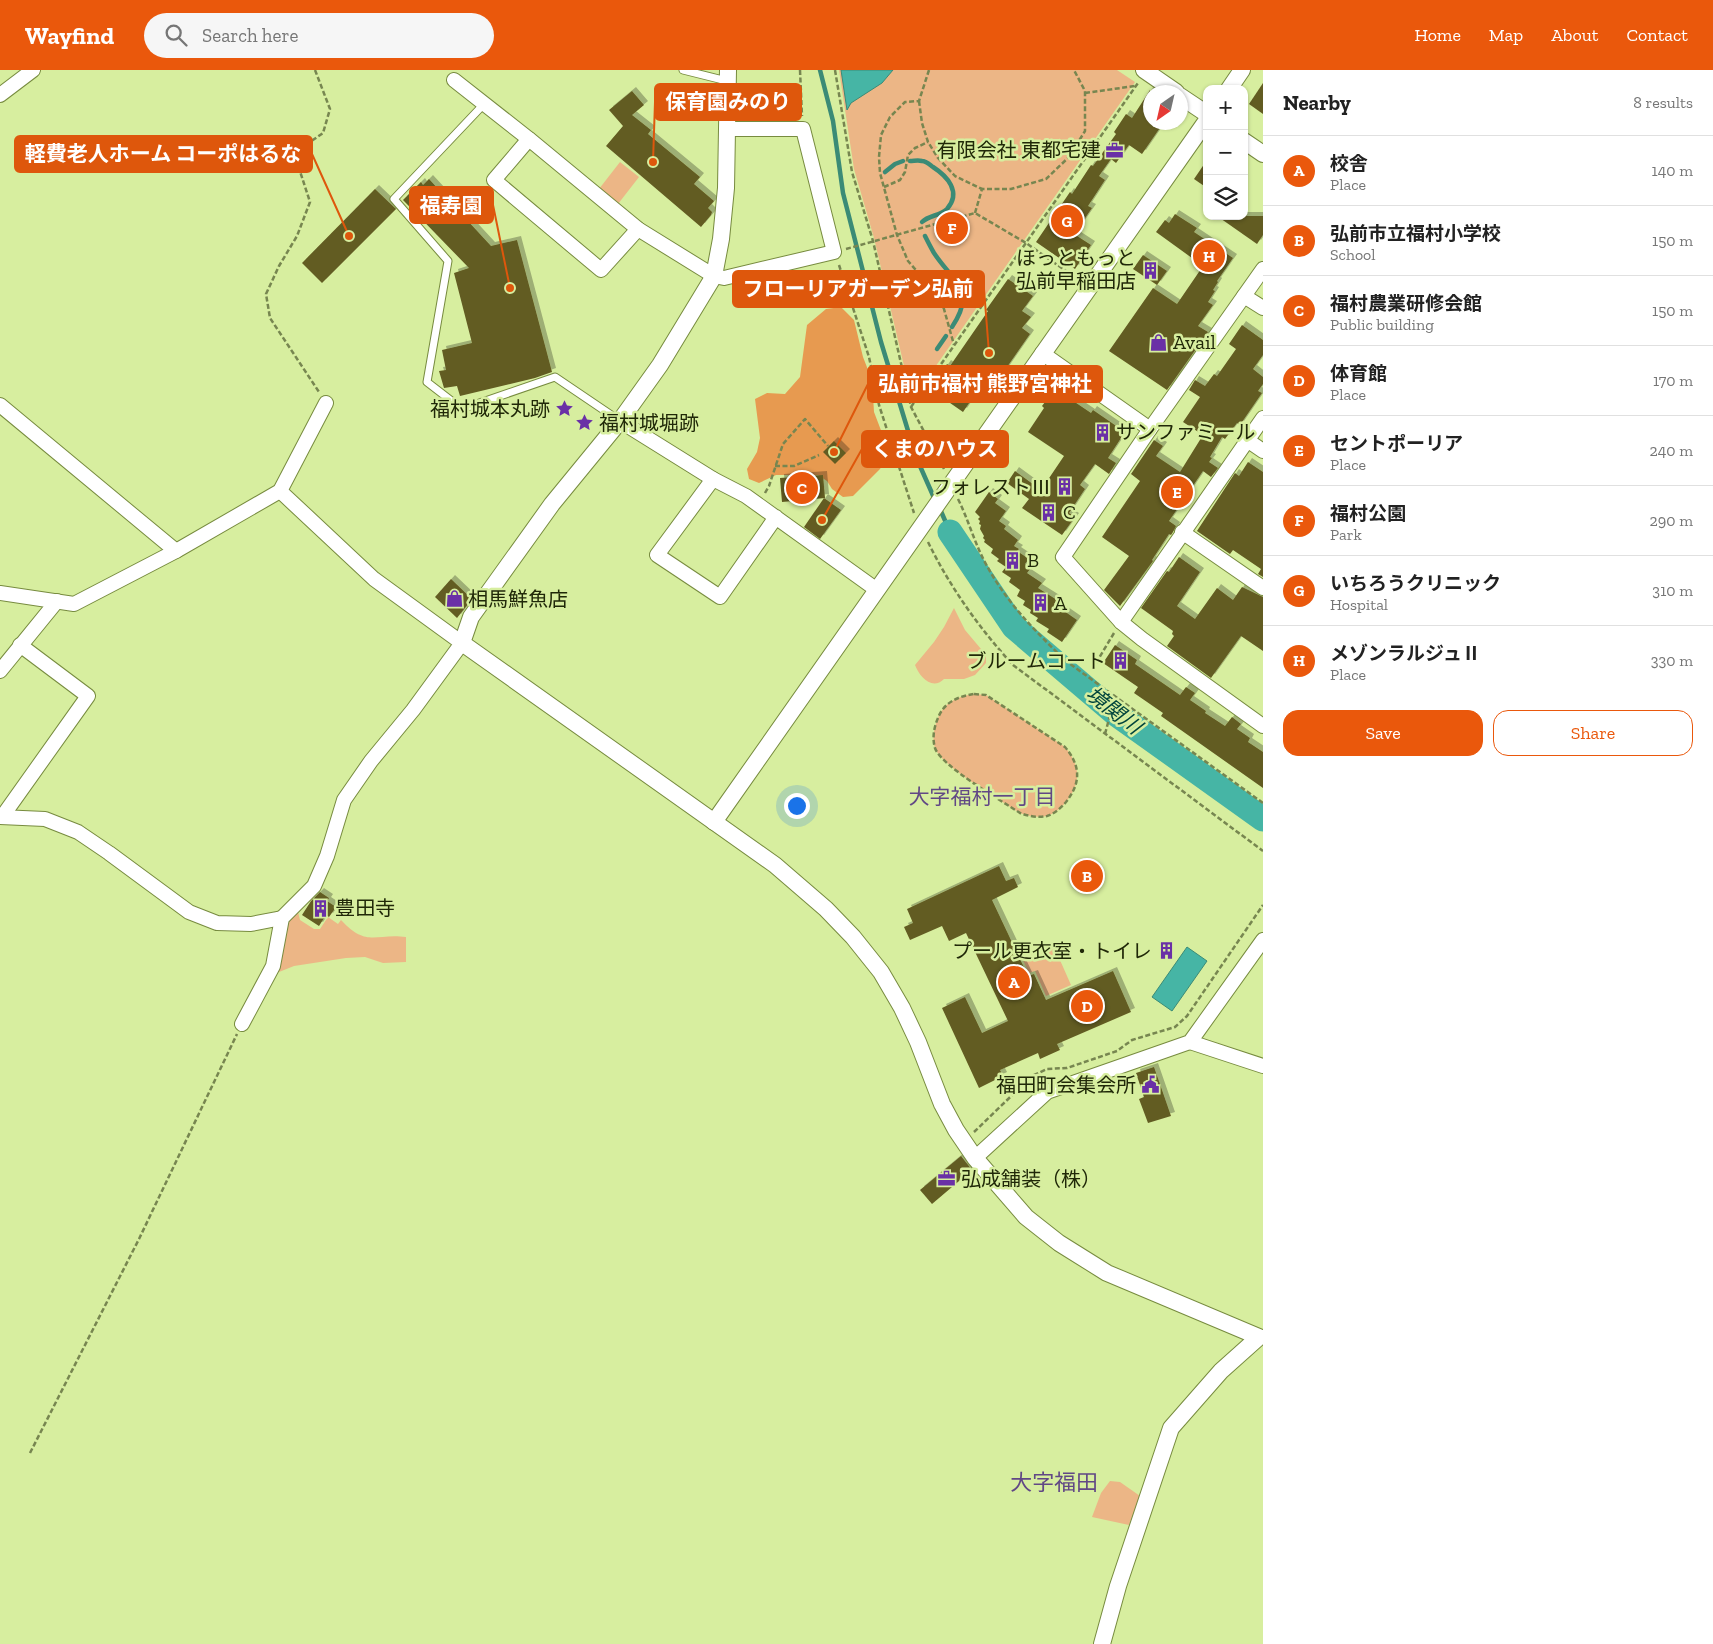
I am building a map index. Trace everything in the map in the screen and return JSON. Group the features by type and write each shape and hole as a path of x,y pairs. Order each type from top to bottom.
{"street":[{"path":"0,95 33,70"},
{"path":"1232,85 1242,70"},
{"path":"1,817 45,819 78,832 109,852 189,912 218,923 251,924 282,918 314,886 327,856 344,800 371,761 413,710 462,643 471,616 552,504 620,421 660,365 714,276 721,239 725,196 728,76"},
{"path":"454,80 638,229 714,276 724,278 838,251 803,129 727,129"},
{"path":"1139,80 1154,85"},
{"path":"1188,101 1203,111"},
{"path":"714,822 1203,126"},
{"path":"529,139 494,180 601,270 638,229"},
{"path":"1248,144 1263,154"},
{"path":"1263,269 1150,429 1063,557 1121,622 1263,726"},
{"path":"1244,296 1263,308"},
{"path":"1042,353 1150,429"},
{"path":"0,593 74,604 176,552 280,491 326,403"},
{"path":"0,404 176,552"},
{"path":"1121,622 1263,418"},
{"path":"620,421 713,479 746,496 877,590"},
{"path":"1248,440 1263,451"},
{"path":"713,479 657,555 720,597 776,517"},
{"path":"280,491 374,579 776,865 826,909 853,937 881,972 906,1016 942,1104 956,1130 975,1158 1026,1217 1059,1243 1107,1273 1262,1336 1221,1370 1171,1428 1118,1586 1102,1644"},
{"path":"1182,532 1263,588"},
{"path":"0,671 57,601"},
{"path":"1,817 88,696 20,645"},
{"path":"242,1024 273,966 282,918"},
{"path":"975,1158 1047,1092 1190,1042 1263,940"},
{"path":"1190,1042 1263,1066"}],"lane":[{"path":"683,70 728,76"},
{"path":"484,104 394,200 448,261 427,382 462,409 554,377 620,421"}],"path":[{"path":"315,70 330,109 323,132 300,149 297,162 310,202 296,236 278,266 266,294 270,318 326,403"},
{"path":"800,70 803,129"},
{"path":"835,70 852,172 874,241 911,407 987,567 1015,608 1066,661 1263,803"},
{"path":"929,70 919,101 922,123 928,142 938,158 955,176 982,189 1011,189 1046,179 1069,157 1085,131 1085,93 1074,70"},
{"path":"911,407 1139,80"},
{"path":"1085,93 1139,80"},
{"path":"919,101 905,102 890,118 880,135 880,173 897,235 908,261 937,294 944,309 954,345"},
{"path":"884,188 900,180 905,172 908,155 915,148 928,142"},
{"path":"975,212 982,189"},
{"path":"1076,278 1026,243 975,212 838,251 869,358 879,405 910,503 923,524 939,564 990,640 1013,665 1263,851"},
{"path":"948,288 959,280"},
{"path":"937,294 943,292"},
{"path":"758,505 769,486 784,444 805,419 828,446"},
{"path":"775,466 794,466 819,455"},
{"path":"1096,663 1121,622"},
{"path":"986,694 1065,747 1073,756 1077,769 1077,783 1071,796 1061,808 1047,816 1031,816 1020,813 945,763 936,749 934,725 939,714 949,703 960,696 986,694"},
{"path":"1105,734 1115,696"},
{"path":"970,1136 1032,1076 1048,1069 1066,1068 1117,1050 1132,1040 1175,1026 1181,1022 1263,905"},
{"path":"30,1453 139,1239 242,1024"}],"shaded area":[{"path":"839,70 1117,70 1135,82 912,400 874,238 854,169"},
{"path":"620,162 639,177 618,204 599,189"},
{"path":"841,307 854,320 863,357 872,380 874,412 882,433 886,458 880,469 853,496 843,497 818,475 776,475 759,483 749,479 747,469 757,452 760,438 755,399 767,393 785,394 800,377 807,325 826,309"},
{"path":"954,608 965,630 986,657 986,663 975,675 964,679 944,679 931,683 926,681 915,665 934,642"},
{"path":"974,694 986,695 1065,747 1074,761 1077,774 1071,795 1060,809 1047,816 1040,817 1020,813 960,773 940,755 935,748 934,736 935,725 941,712 953,701 963,696"},
{"path":"298,912 300,920 314,929 320,929 328,917 338,924 341,920 350,929 365,937 406,937 406,962 383,963 365,957 346,958 294,966 274,974 286,920"},
{"path":"1052,942 1071,985 1046,996 1035,971 1029,973 1021,956"},
{"path":"1110,1481 1120,1482 1140,1496 1129,1525 1092,1517 1101,1493"}],"water":[{"path":"841,70 893,70 882,83 851,103 847,110"},
{"path":"1187,947 1207,961 1172,1011 1152,997"}],"building":[{"path":"1263,83 1263,114 1249,104"},
{"path":"632,91 644,105 632,115 651,130 648,134 700,177 694,184 714,201 708,208 712,212 711,215 701,227 606,146 623,126 609,110"},
{"path":"1143,101 1143,130 1158,130 1142,154 1129,145 1116,163 1111,159 1099,176 1105,180 1088,206 1092,208 1074,234 1091,245 1075,269 1036,242 1070,192 1072,194 1091,165 1093,166 1116,134 1114,132 1126,114 1132,118"},
{"path":"1203,166 1203,185 1194,179"},
{"path":"429,179 491,246 517,240 552,372 535,378 460,396 457,386 444,388 439,371 446,370 442,350 472,343 454,273 469,268 403,200 421,182 423,185"},
{"path":"375,189 396,209 322,283 302,263"},
{"name":"Avail","path":"1175,214 1197,228 1194,232 1233,258 1213,290 1215,291 1208,302 1213,305 1198,326 1208,332 1167,390 1109,351 1153,288 1177,304 1203,266 1156,232 1165,220 1169,223"},
{"path":"1248,216 1263,216 1263,235 1257,244 1223,220 1248,220"},
{"name":"ほっともっと 弘前早稲田店","path":"1143,255 1167,271 1157,285 1133,269"},
{"path":"1008,279 1033,296 1022,311 1031,317 1022,328 1030,334 989,393 980,387 963,412 930,389 947,364 950,366"},
{"path":"1242,325 1263,340 1263,355 1253,369 1263,377 1263,384 1258,391 1262,393 1240,425 1237,423 1225,439 1222,437 1209,462 1218,468 1211,477 1203,471 1169,521 1176,526 1173,532 1171,535 1169,534 1153,561 1120,606 1104,590 1129,556 1102,537 1140,481 1131,474 1154,440 1163,446 1156,456 1180,472 1203,435 1183,422 1200,397 1189,390 1195,380 1205,386 1214,374 1217,376 1236,349 1229,344"},
{"path":"1051,386 1091,413 1093,410 1125,432 1108,458 1116,463 1109,474 1095,464 1080,485 1085,489 1069,513 1075,517 1062,535 1022,508 1029,499 1007,483 1015,471 1041,490 1064,456 1028,432 1044,408 1042,406 1045,402 1043,400"},
{"path":"834,441 846,453 835,464 823,452"},
{"path":"1248,462 1263,472 1263,577 1258,574 1261,569 1233,550 1230,554 1197,531 1235,473 1239,476"},
{"path":"823,475 825,498 782,502 780,478"},
{"path":"989,492 998,499 995,503 1006,511 999,521 1006,526 1004,529 1018,540 1014,546 1019,549 1017,551 1029,559 1025,564 1031,568 1027,573 1042,583 1038,588 1057,600 1054,604 1077,620 1062,642 1047,632 1049,629 1036,621 1038,618 1023,605 1025,601 1017,596 1020,590 1009,582 1011,578 1002,572 1006,567 997,561 999,559 991,553 993,549 984,542 984,536 978,519 980,517 975,512"},
{"path":"824,498 841,510 820,539 804,527"},
{"path":"1179,557 1200,572 1177,606 1195,619 1217,588 1233,600 1242,587 1263,597 1263,651 1241,636 1211,678 1167,646 1174,636 1172,634 1173,631 1141,608"},
{"name":"相馬鮮魚店","path":"451,579 472,599 457,618 435,597"},
{"path":"1115,645 1137,660 1135,664 1180,695 1186,687 1195,693 1190,700 1225,726 1232,717 1241,724 1237,729 1250,738 1248,742 1263,752 1263,788 1161,716 1163,713 1134,693 1138,687 1103,663"},
{"path":"999,866 1006,881 1014,878 1018,887 992,900 1028,976 1034,974 1046,1000 1113,971 1131,1012 1057,1044 1060,1050 1040,1059 1038,1053 1000,1070 1003,1076 979,1088 942,1008 965,997 982,1033 1008,1021 966,933 949,941 942,926 910,940 904,927 913,923 907,909"},
{"name":"豊田寺","path":"320,892 329,898 327,901 336,907 329,917 326,915 319,926 302,915 311,901"},
{"name":"福田町会集会所","path":"1154,1067 1171,1116 1148,1123 1139,1099 1144,1097 1136,1073"},
{"name":"弘成舗装（株）","path":"961,1156 972,1170 932,1204 920,1190"}],"waterway":[{"path":"820,70 833,121 843,193 881,342 916,457 935,500"},
{"path":"885,172 895,164 903,161"},
{"path":"910,161 923,161 929,164 948,180 953,191 953,197 947,209 922,222"},
{"path":"925,236 934,253 960,287 962,304 952,327"},
{"path":"937,349 946,336"},
{"path":"940,509 950,532"},
{"name":"境関川","path":"950,532 1014,627 1116,714 1263,819"}],"place":[{"name":"有限会社 東都宅建","path":"1115,150"},
{"name":"保育園みのり","path":"653,162"},
{"name":"いちろうクリニック","path":"1067,221"},
{"name":"福村公園","path":"952,228"},
{"name":"軽費老人ホーム コーポはるな","path":"349,236"},
{"name":"メゾンラルジュⅡ","path":"1209,256"},
{"name":"ほっともっと 弘前早稲田店","path":"1150,270"},
{"name":"福寿園","path":"510,288"},
{"name":"Avail","path":"1159,342"},
{"name":"フローリアガーデン弘前","path":"989,353"},
{"name":"福村城本丸跡","path":"564,409"},
{"name":"福村城堀跡","path":"585,423"},
{"name":"サンファミール","path":"1102,432"},
{"name":"弘前市福村 熊野宮神社","path":"834,452"},
{"name":"フォレストⅢ","path":"1065,487"},
{"name":"福村農業研修会館","path":"802,488"},
{"name":"セントポーリア","path":"1177,492"},
{"name":"C","path":"1049,512"},
{"name":"くまのハウス","path":"822,520"},
{"name":"B","path":"1013,560"},
{"name":"相馬鮮魚店","path":"454,599"},
{"name":"A","path":"1040,603"},
{"name":"ブルームコート","path":"1120,661"},
{"name":"弘前市立福村小学校","path":"1087,876"},
{"name":"豊田寺","path":"321,908"},
{"name":"プール更衣室・トイレ","path":"1166,951"},
{"name":"校舎","path":"1014,982"},
{"name":"体育館","path":"1087,1006"},
{"name":"福田町会集会所","path":"1150,1085"},
{"name":"弘成舗装（株）","path":"947,1179"}],"district":[{"name":"大字福村一丁目","path":"982,796"},
{"name":"大字福田","path":"1054,1482"}]}
